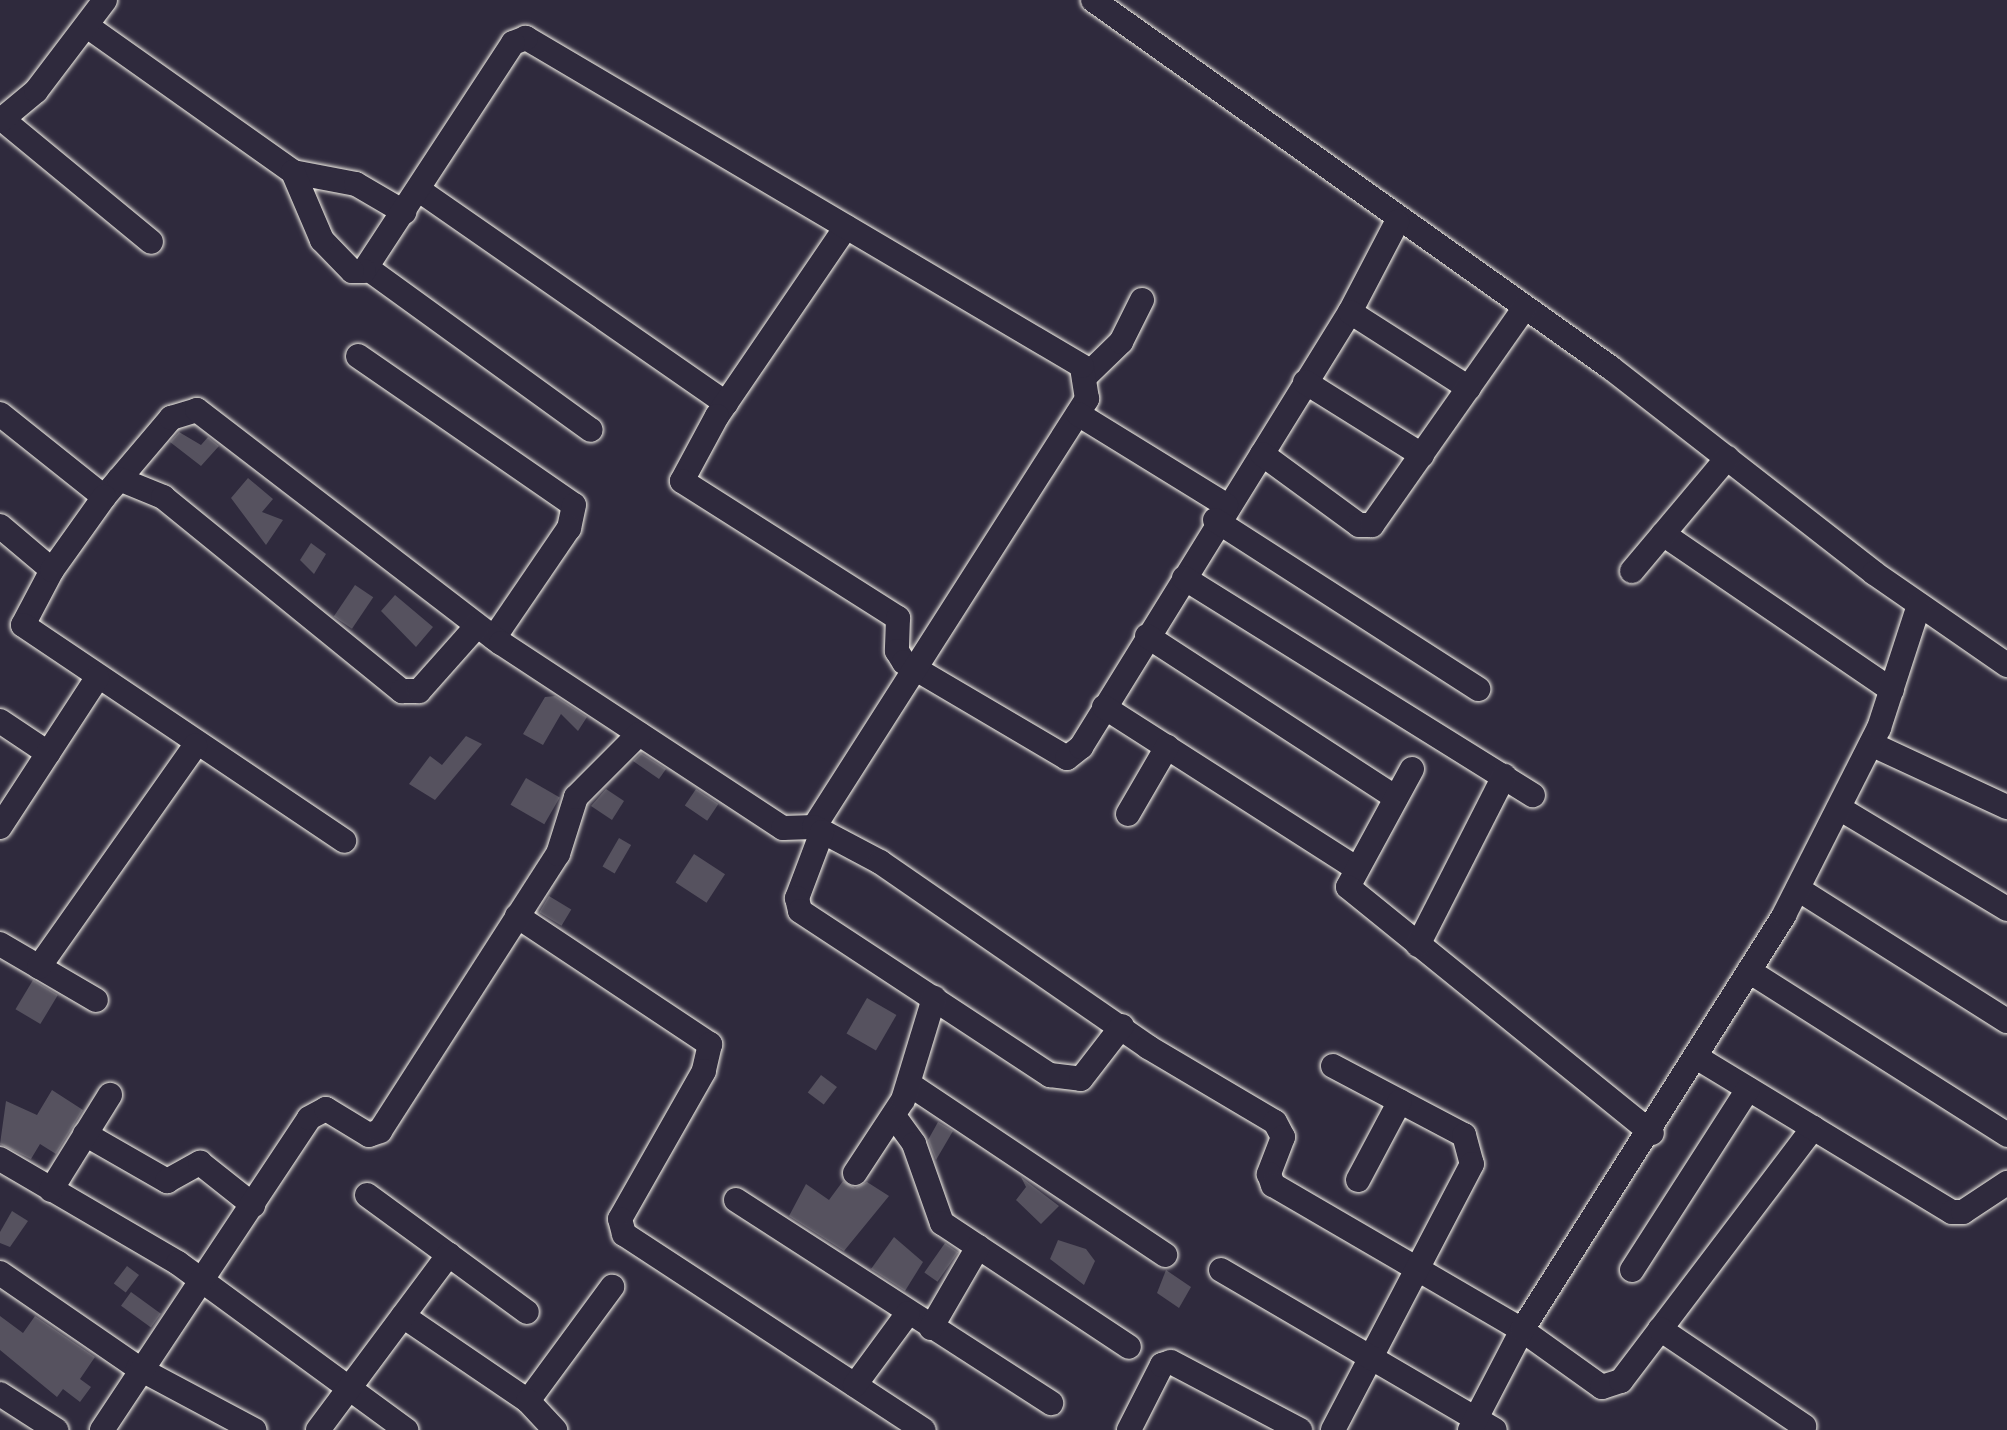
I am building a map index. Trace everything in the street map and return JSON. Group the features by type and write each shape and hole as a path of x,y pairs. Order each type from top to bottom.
{"street":[{"path":"105,0 36,91 1,120 151,242"},
{"path":"1093,0 1397,222 1524,309 1727,458 1919,605 2007,665"},
{"path":"87,26 293,172 356,184 404,212"},
{"path":"293,172 322,240 352,271 367,268 513,43 526,38 1088,374"},
{"path":"419,190 726,403"},
{"path":"846,227 726,403 682,481 898,618 899,657 1058,756 1075,754 1221,513 1262,454 1350,312 1397,222"},
{"path":"367,268 591,430"},
{"path":"1122,1026 1081,1079 1068,1083 797,908 818,830 1078,414 1088,374 1121,342 1142,300"},
{"path":"1262,454 1366,526 1422,455 1524,309"},
{"path":"1350,312 1469,388"},
{"path":"0,414 112,488 151,488 402,691 419,691 486,632 569,528 574,505 358,356"},
{"path":"1305,382 1422,455"},
{"path":"344,841 195,746 23,625 52,570 112,488 171,418 190,407 486,632 639,734 783,828 818,830 1282,1128 1273,1185 1522,1330 1612,1387 1813,1128"},
{"path":"1078,414 1478,689"},
{"path":"1632,571 1727,458"},
{"path":"0,526 52,570"},
{"path":"1663,534 1892,690"},
{"path":"1184,578 1533,795"},
{"path":"1221,1270 1373,1358 1481,1426 1522,1330 1652,1133 1798,889 1871,744 1919,605"},
{"path":"1147,636 1395,797"},
{"path":"0,827 97,678"},
{"path":"1104,707 1353,866"},
{"path":"0,721 48,753"},
{"path":"102,1430 138,1368 315,1112 333,1111 369,1135 380,1131 558,854 576,797 639,734"},
{"path":"1871,744 2007,807"},
{"path":"39,967 195,746"},
{"path":"1128,814 1167,747"},
{"path":"1412,769 1353,866 1348,887 1652,1133"},
{"path":"1418,945 1504,776"},
{"path":"1839,808 2007,909"},
{"path":"1798,889 2007,1021"},
{"path":"517,916 710,1044 704,1071 620,1219 624,1234 924,1430"},
{"path":"0,944 96,1000"},
{"path":"1749,971 2007,1135"},
{"path":"855,1173 894,1116 909,1084 934,998"},
{"path":"1696,1057 1952,1212 1963,1212 2007,1183"},
{"path":"1333,1066 1400,1101 1470,1145 1461,1193 1422,1272 1333,1430"},
{"path":"909,1084 1165,1255"},
{"path":"1632,1270 1748,1089"},
{"path":"51,1190 110,1095"},
{"path":"1358,1180 1400,1101"},
{"path":"894,1116 914,1144 936,1216 1129,1347"},
{"path":"85,1134 167,1181 200,1163 253,1205"},
{"path":"0,1159 199,1279 352,1386 406,1430"},
{"path":"367,1195 527,1312"},
{"path":"736,1200 1051,1403"},
{"path":"931,1328 978,1247"},
{"path":"318,1430 449,1254"},
{"path":"0,1273 138,1368 254,1430"},
{"path":"528,1401 612,1287"},
{"path":"855,1385 908,1313"},
{"path":"403,1316 528,1401 555,1430"},
{"path":"1660,1329 1804,1426"},
{"path":"1129,1430 1162,1365 1171,1362 1300,1430"},
{"path":"0,1394 41,1426"}],"building":[{"path":"179,432 201,445 208,437 219,446 201,466 170,442"},
{"path":"248,478 273,499 262,512 283,520 266,545 231,498"},
{"path":"311,543 326,554 314,574 300,560"},
{"path":"355,585 373,597 352,629 334,617"},
{"path":"395,595 433,627 416,647 381,611"},
{"path":"555,696 587,717 578,731 561,714 543,745 523,734 545,697"},
{"path":"466,736 482,744 435,800 409,784 430,756 442,765"},
{"path":"641,753 666,769 659,779 633,761"},
{"path":"526,778 560,798 544,824 510,805"},
{"path":"606,789 624,801 612,820 591,806"},
{"path":"696,789 718,804 707,821 685,806"},
{"path":"619,838 631,845 615,874 602,867"},
{"path":"694,854 725,874 707,903 675,883"},
{"path":"549,896 571,909 562,926 539,912"},
{"path":"33,980 58,995 40,1024 15,1009"},
{"path":"867,998 896,1015 876,1051 847,1034"},
{"path":"821,1075 837,1087 824,1105 808,1093"},
{"path":"52,1090 83,1110 56,1154 40,1144 31,1159 0,1144 6,1101 37,1115"},
{"path":"938,1122 953,1131 936,1160 928,1140"},
{"path":"1021,1177 1059,1206 1041,1224 1016,1200 1026,1187"},
{"path":"843,1181 855,1188 867,1182 889,1196 844,1251 789,1216 806,1184 829,1200"},
{"path":"12,1211 28,1221 10,1247 0,1243 0,1232"},
{"path":"894,1237 923,1262 905,1291 871,1269"},
{"path":"1058,1240 1086,1249 1095,1261 1084,1285 1050,1259"},
{"path":"945,1243 958,1252 937,1282 924,1272"},
{"path":"127,1266 139,1275 126,1293 114,1284"},
{"path":"1166,1270 1191,1287 1179,1308 1157,1293"},
{"path":"131,1292 161,1314 151,1328 121,1306"},
{"path":"0,1316 23,1333 35,1316 95,1357 80,1379 91,1387 80,1402 63,1389 57,1397 0,1350"}]}
